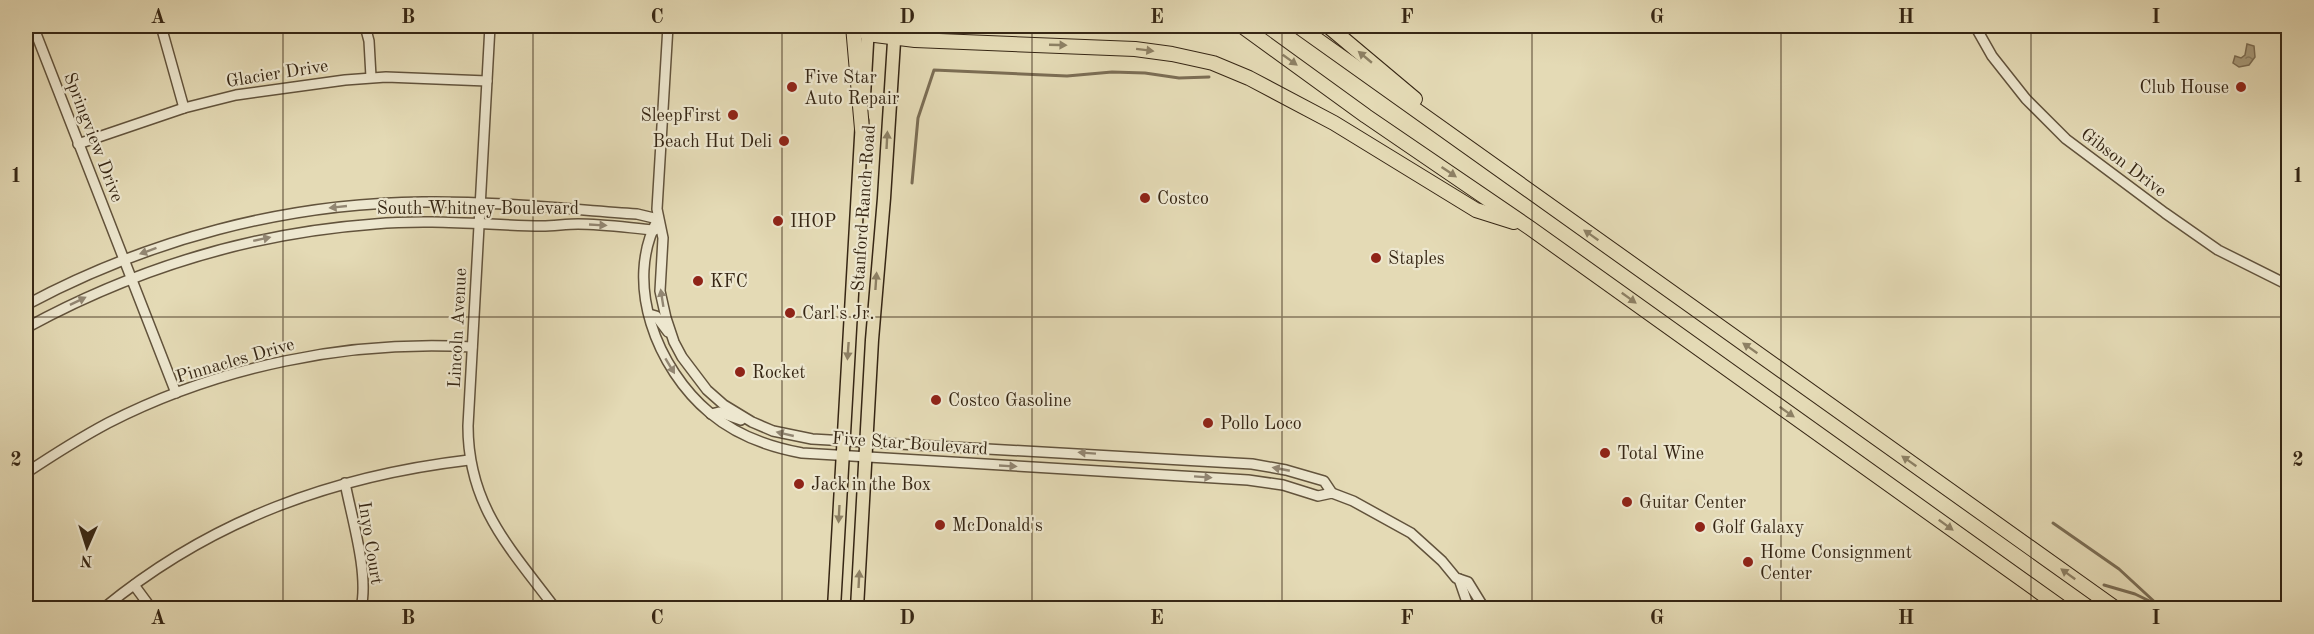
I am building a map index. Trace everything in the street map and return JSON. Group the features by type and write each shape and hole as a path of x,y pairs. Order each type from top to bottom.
{"highway":[{"path":"853,26 862,129"},
{"path":"1242,26 1366,116 1530,228 2062,609"},
{"path":"1298,26 2115,609"},
{"path":"1328,26 1412,96 1439,125"},
{"path":"868,30 1135,49 1213,63 1249,78 1334,123 1476,210 1530,228"}],"main road":[{"name":"Stanford Ranch Road","path":"834,609 868,30"},
{"name":"Stanford Ranch Road","path":"857,609 894,31"}],"street":[{"path":"162,26 184,108"},
{"path":"365,26 372,77"},
{"name":"Lincoln Avenue","path":"490,26 468,426 469,460 479,495 493,523 555,609"},
{"name":"Five Star Boulevard","path":"668,26 658,219 656,230 647,240 644,274 649,314 654,332 669,365 696,400 711,414 745,436 768,445 802,453 1248,480 1283,485 1318,496 1332,493"},
{"name":"Gibson Drive","path":"1975,26 1992,56 2025,99 2066,140 2218,250 2289,285"},
{"path":"26,36 34,29"},
{"name":"Springview Drive","path":"34,29 130,279"},
{"name":"Glacier Drive","path":"78,144 184,108 236,95 372,77 400,76 487,81"},
{"name":"South Whitney Boulevard","path":"26,305 123,260 212,231 285,214 373,204 422,202 637,214 658,219"},
{"name":"South Whitney Boulevard","path":"26,328 85,298 130,279 218,250 289,234 375,224 423,222 545,226 578,224 656,230"},
{"name":"Five Star Boulevard","path":"656,230 663,238 660,291 674,342 707,390 724,405 752,422 793,436 843,441 925,447 936,444 1252,464 1286,470 1324,481 1332,493 1376,513 1411,533 1459,579 1468,582 1484,609"},
{"path":"130,279 176,393"},
{"path":"649,314 656,316 674,342"},
{"name":"Pinnacles Drive","path":"26,472 108,423 176,393 263,366 325,354 399,346 472,347"},
{"path":"711,414 719,412 736,420 752,422"},
{"path":"972,464 974,447"},
{"path":"104,609 134,585 198,544 287,502 345,483 399,470 469,460"},
{"name":"Inyo Court","path":"345,483 362,572 361,609"},
{"name":"Five Star Boulevard","path":"1459,579 1469,609"},
{"path":"134,585 151,609"}],"water":[{"path":"2247,44 2254,46 2255,57 2249,65 2239,67 2233,63 2235,56 2241,58 2245,55"}],"waterway":[{"path":"912,183 918,118 934,70 1067,76 1112,72 1145,73 1179,78 1209,77"},
{"path":"2053,523 2119,569 2158,605"},
{"path":"2104,585 2135,594 2164,608"}],"place":[{"name":"Five Star Auto Repair","path":"792,87"},
{"name":"Club House","path":"2241,87"},
{"name":"SleepFirst","path":"733,115"},
{"name":"Beach Hut Deli","path":"784,141"},
{"name":"Costco","path":"1145,198"},
{"name":"IHOP","path":"778,221"},
{"name":"Staples","path":"1376,258"},
{"name":"KFC","path":"698,281"},
{"name":"Carl's Jr.","path":"790,313"},
{"name":"Rocket","path":"740,372"},
{"name":"Costco Gasoline","path":"936,400"},
{"name":"Pollo Loco","path":"1208,423"},
{"name":"Total Wine","path":"1605,453"},
{"name":"Jack in the Box","path":"799,484"},
{"name":"Guitar Center","path":"1627,502"},
{"name":"McDonald's","path":"940,525"},
{"name":"Golf Galaxy","path":"1700,527"},
{"name":"Home Consignment Center","path":"1748,562"}]}
